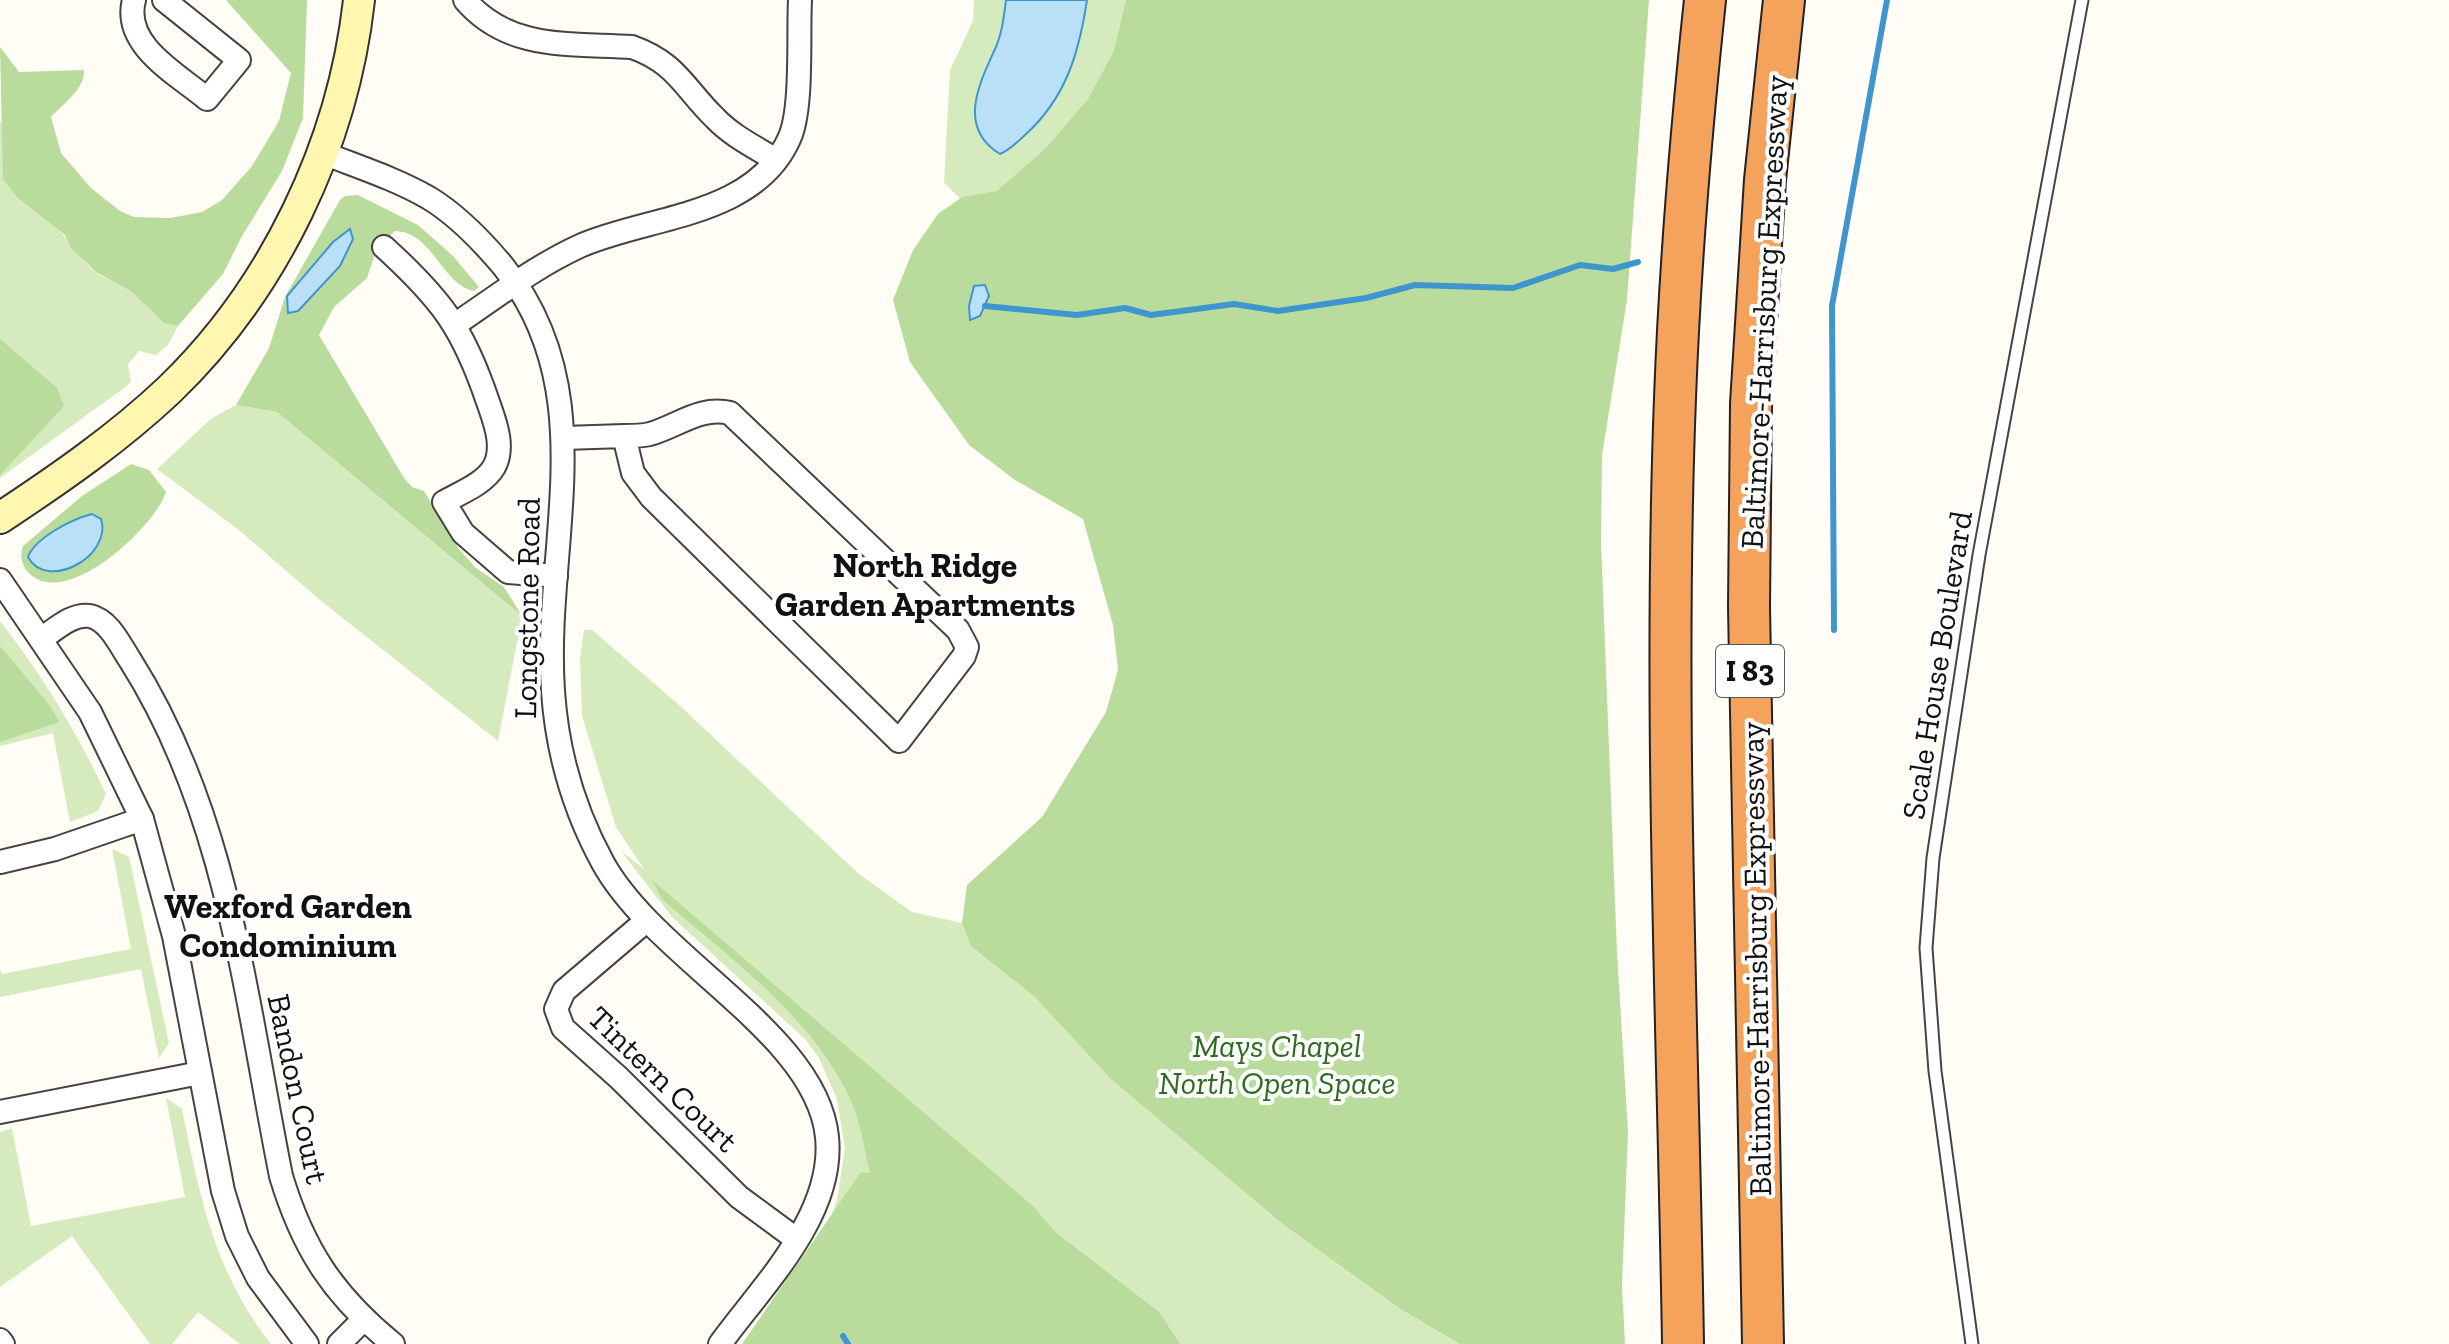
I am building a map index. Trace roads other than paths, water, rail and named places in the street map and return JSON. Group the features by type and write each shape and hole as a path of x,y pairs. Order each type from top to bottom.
{"highway":[{"name":"I 83","path":"1683,1344 1671,593 1675,398 1686,190 1705,0"},
{"name":"Baltimore-Harrisburg Expressway","path":"1763,1344 1749,607 1751,404 1765,180 1784,0"}],"main road":[{"path":"0,518 118,434 200,356 267,267 323,153 341,94 359,0"}],"street":[{"path":"134,0 132,23 138,39 207,99 239,60 164,0"},
{"path":"465,0 479,16 516,37 632,47 650,54 684,80 716,120 776,160"},
{"path":"456,324 582,245 729,197 754,183 776,160 790,138 795,118 800,0"},
{"name":"Longstone Road","path":"323,153 394,180 431,199 488,248 517,283 539,321 551,353 560,392 564,438 552,687 557,733 568,778 604,864 646,921 776,1040 813,1089 823,1115 827,1140 826,1170 818,1198 796,1239 720,1344"},
{"path":"384,247 424,283 456,324 474,359 496,425 498,457 482,480 444,502 463,533 508,572 556,576"},
{"path":"564,438 649,434 701,412 716,410 730,413 958,630 967,647 964,656 899,741 651,497 633,473 624,436"},
{"path":"0,580 109,745 142,819 174,936 223,1191 237,1236 258,1278 307,1344"},
{"name":"Bandon Court","path":"41,639 80,616 92,616 103,623 142,679 164,719 184,763 218,860 281,1176 293,1217 334,1289 363,1320 393,1344"},
{"path":"0,862 55,849 142,819"},
{"name":"Tintern Court","path":"646,921 564,991 559,999 556,1018 739,1197 796,1239"},
{"path":"0,1112 200,1073"},
{"path":"339,1344 363,1320"}],"lane":[{"name":"Scale House Boulevard","path":"1972,1344 1935,1071 1926,948 1933,858 1979,555 2082,0"}],"water":[{"path":"1006,0 1087,0 1075,56 1061,90 1039,121 1000,154 979,132 975,105 999,37"},
{"path":"350,229 353,239 340,266 298,311 288,313 287,296 333,242"},
{"path":"985,285 989,296 980,316 970,320 969,306 974,286"},
{"path":"92,514 101,519 102,533 88,557 63,570 49,571 37,567 28,557 38,543 55,530"}],"waterway":[{"path":"1834,630 1832,306 1887,0"},
{"path":"985,306 1077,315 1125,308 1151,315 1234,304 1278,311 1366,298 1415,285 1513,288 1580,265 1613,269 1638,262"},
{"path":"843,1336 848,1344"}],"district":[{"name":"North Ridge Garden Apartments","path":"925,584"},
{"name":"Wexford Garden Condominium","path":"288,926"}],"park label":[{"name":"Mays Chapel North Open Space","path":"1277,1064"}]}
